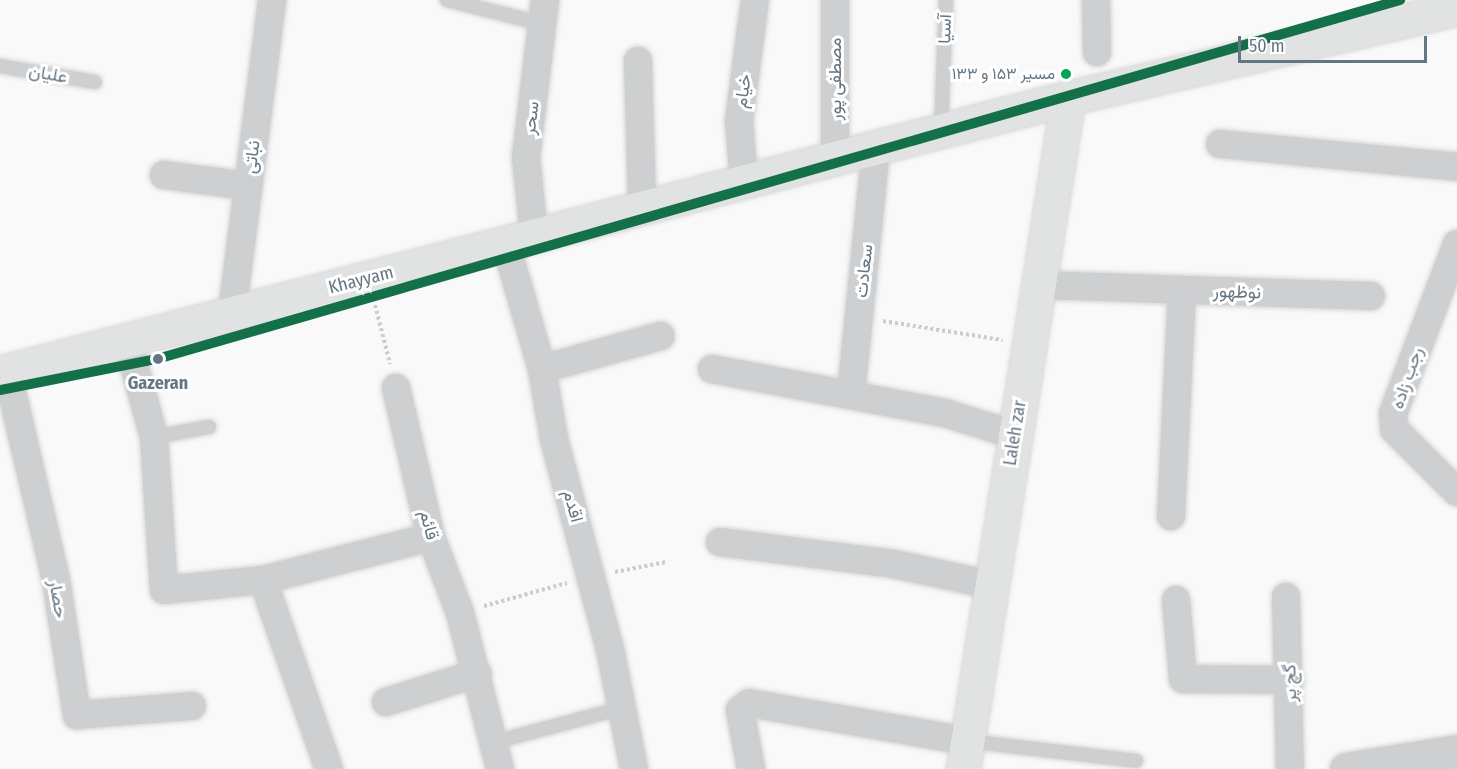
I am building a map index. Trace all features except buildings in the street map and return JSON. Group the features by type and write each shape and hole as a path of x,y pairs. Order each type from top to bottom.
{"main road":[{"name":"Khayyam","path":"3,372 520,241 1068,98 1455,15"},
{"name":"Laleh zar","path":"965,755 1068,98"}],"street":[{"name":"نباتی","path":"232,313 272,0"},
{"name":"خیام","path":"744,182 739,121 755,0"},
{"name":"مصطفی پور","path":"834,159 835,0"},
{"path":"1096,0 1097,52"},
{"name":"سحر","path":"520,241 526,157 544,12"},
{"path":"638,60 642,208"},
{"path":"1220,144 1457,167"},
{"name":"سعادت","path":"851,394 876,148"},
{"path":"164,176 248,186"},
{"name":"اقدم","path":"520,241 554,439 592,576 634,769"},
{"name":"رجب زاده","path":"1455,488 1394,429 1394,413 1457,244"},
{"name":"نوظهور","path":"1039,285 1371,296"},
{"path":"1171,516 1182,291"},
{"path":"542,369 660,336"},
{"path":"127,340 154,437 164,590 263,580 431,537"},
{"path":"712,369 945,412 1015,435"},
{"name":"حصار","path":"3,372 56,580 77,715 192,706"},
{"name":"قائم","path":"396,388 431,537 460,613 498,756"},
{"path":"720,542 894,564 991,585"},
{"path":"263,580 329,769"},
{"name":"گچ پر","path":"1286,597 1290,680 1290,769"},
{"path":"1176,600 1183,679 1290,680"},
{"path":"386,702 478,674"},
{"path":"751,769 740,710 749,703 965,755"},
{"path":"1346,769 1457,751"}],"lane":[{"path":"447,0 544,12"},
{"name":"آسیا","path":"941,131 946,0"},
{"name":"علیان","path":"0,66 95,82"},
{"path":"154,437 209,427"},
{"path":"498,756 622,708"},
{"path":"965,755 1136,761"}],"path":[{"path":"368,278 396,388"},
{"path":"859,317 1029,344"},
{"path":"460,613 592,576 666,562"}],"transit line":[{"path":"0,390 157,359 1400,0"}],"place":[{"name":"مسیر ۱۵۳ و ۱۳۳","path":"1066,74"},
{"name":"Gazeran","path":"158,359"}]}
